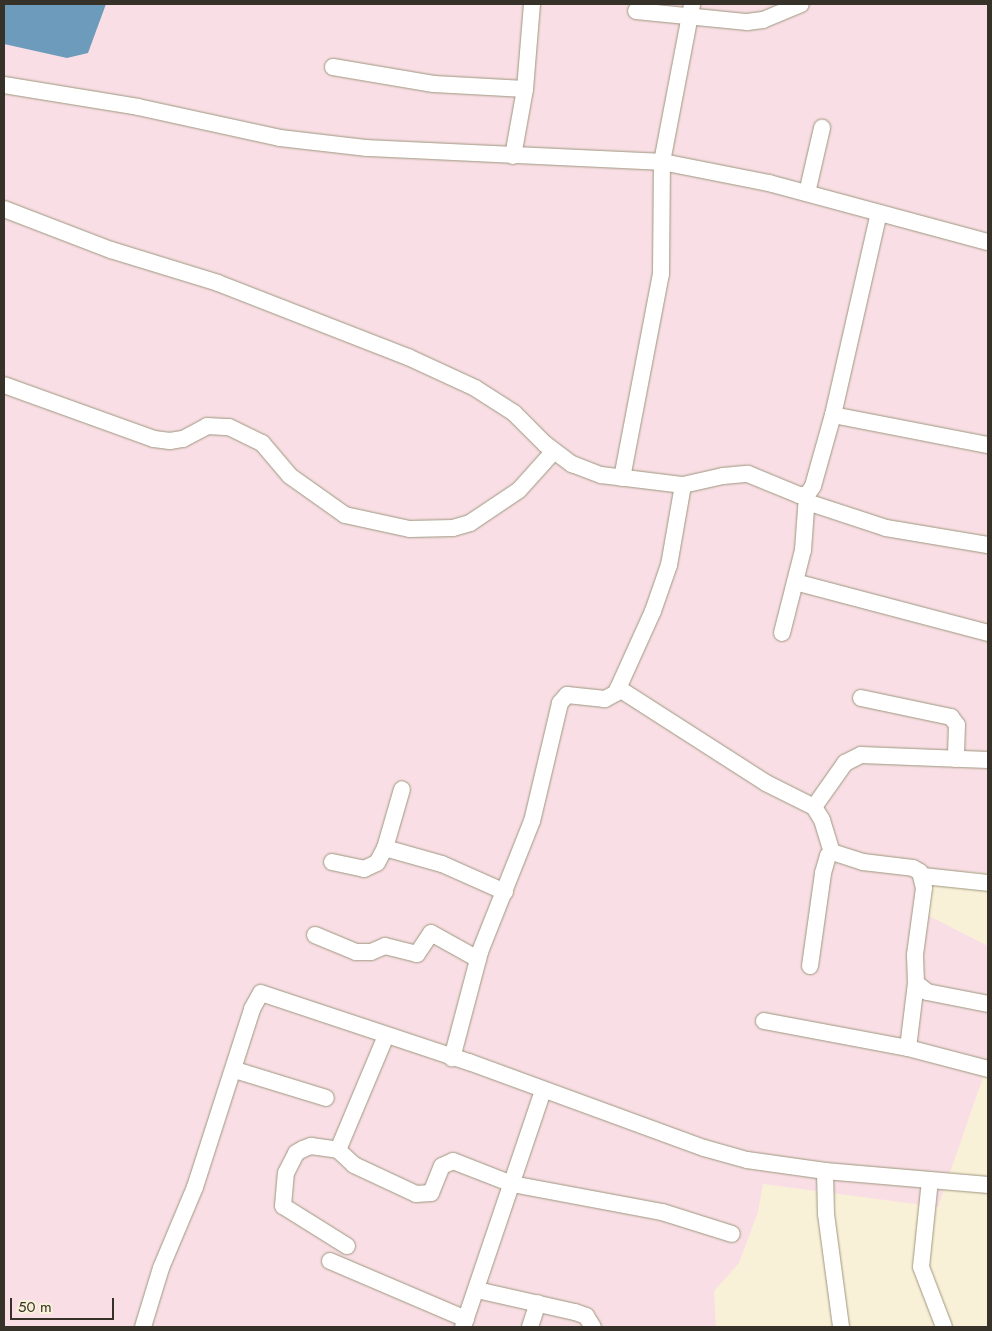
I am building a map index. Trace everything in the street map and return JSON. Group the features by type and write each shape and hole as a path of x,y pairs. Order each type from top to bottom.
{"street":[{"path":"513,156 525,89 532,4"},
{"path":"636,11 691,10 747,22 763,20 801,4"},
{"path":"622,478 661,274 662,162 691,10"},
{"path":"334,67 434,84 525,89"},
{"path":"4,85 138,107 280,138 367,148 662,162 808,193 988,242"},
{"path":"808,193 822,128"},
{"path":"4,209 111,250 218,284 408,357 475,388 514,412 554,451 572,464 601,475 683,485 724,476 748,474 799,496 886,528 988,545"},
{"path":"782,633 803,550 807,498 813,486 833,416 879,213"},
{"path":"4,385 154,439 170,441 207,426 229,427 262,444 290,476 345,515 410,529 453,528 470,523 520,490 554,451"},
{"path":"833,416 988,445"},
{"path":"452,1058 478,959 532,821 560,703 567,695 573,694 613,697 653,611 669,565 683,485"},
{"path":"796,582 988,633"},
{"path":"618,688 766,783 814,807 822,820 832,852"},
{"path":"861,698 951,717 957,724 956,759"},
{"path":"814,807 851,758 861,754 988,760"},
{"path":"332,862 372,868 385,848 402,789"},
{"path":"385,848 442,864 505,892"},
{"path":"832,852 863,862 914,868 923,876 988,883"},
{"path":"810,966 826,861 832,852"},
{"path":"908,1048 916,983 915,955 924,888 923,876"},
{"path":"315,934 356,952 371,952 385,946 417,954 431,933 478,959"},
{"path":"916,983 927,992 988,1004"},
{"path":"143,1327 161,1268 195,1187 235,1070 252,1010 261,993 452,1058 704,1148 747,1160 826,1171 988,1185"},
{"path":"764,1021 908,1048 988,1069"},
{"path":"338,1150 386,1036"},
{"path":"235,1070 326,1098"},
{"path":"330,1261 464,1323 477,1290 543,1091"},
{"path":"347,1246 286,1210 282,1202 286,1173 296,1153 311,1146 338,1150 354,1165 416,1194 431,1193 446,1162 512,1184 662,1212 732,1234"},
{"path":"826,1171 826,1214 841,1327"},
{"path":"930,1180 920,1253 921,1267 944,1327"},
{"path":"477,1290 538,1303 586,1316 593,1327"},
{"path":"530,1327 538,1303"}],"shaded area":[{"path":"4,4 988,4 988,873 949,871 928,892 929,916 988,946 988,1063 938,1207 763,1184 758,1212 739,1263 714,1291 716,1327 4,1327"}],"water":[{"path":"4,4 106,4 88,53 67,58 4,44"}]}
